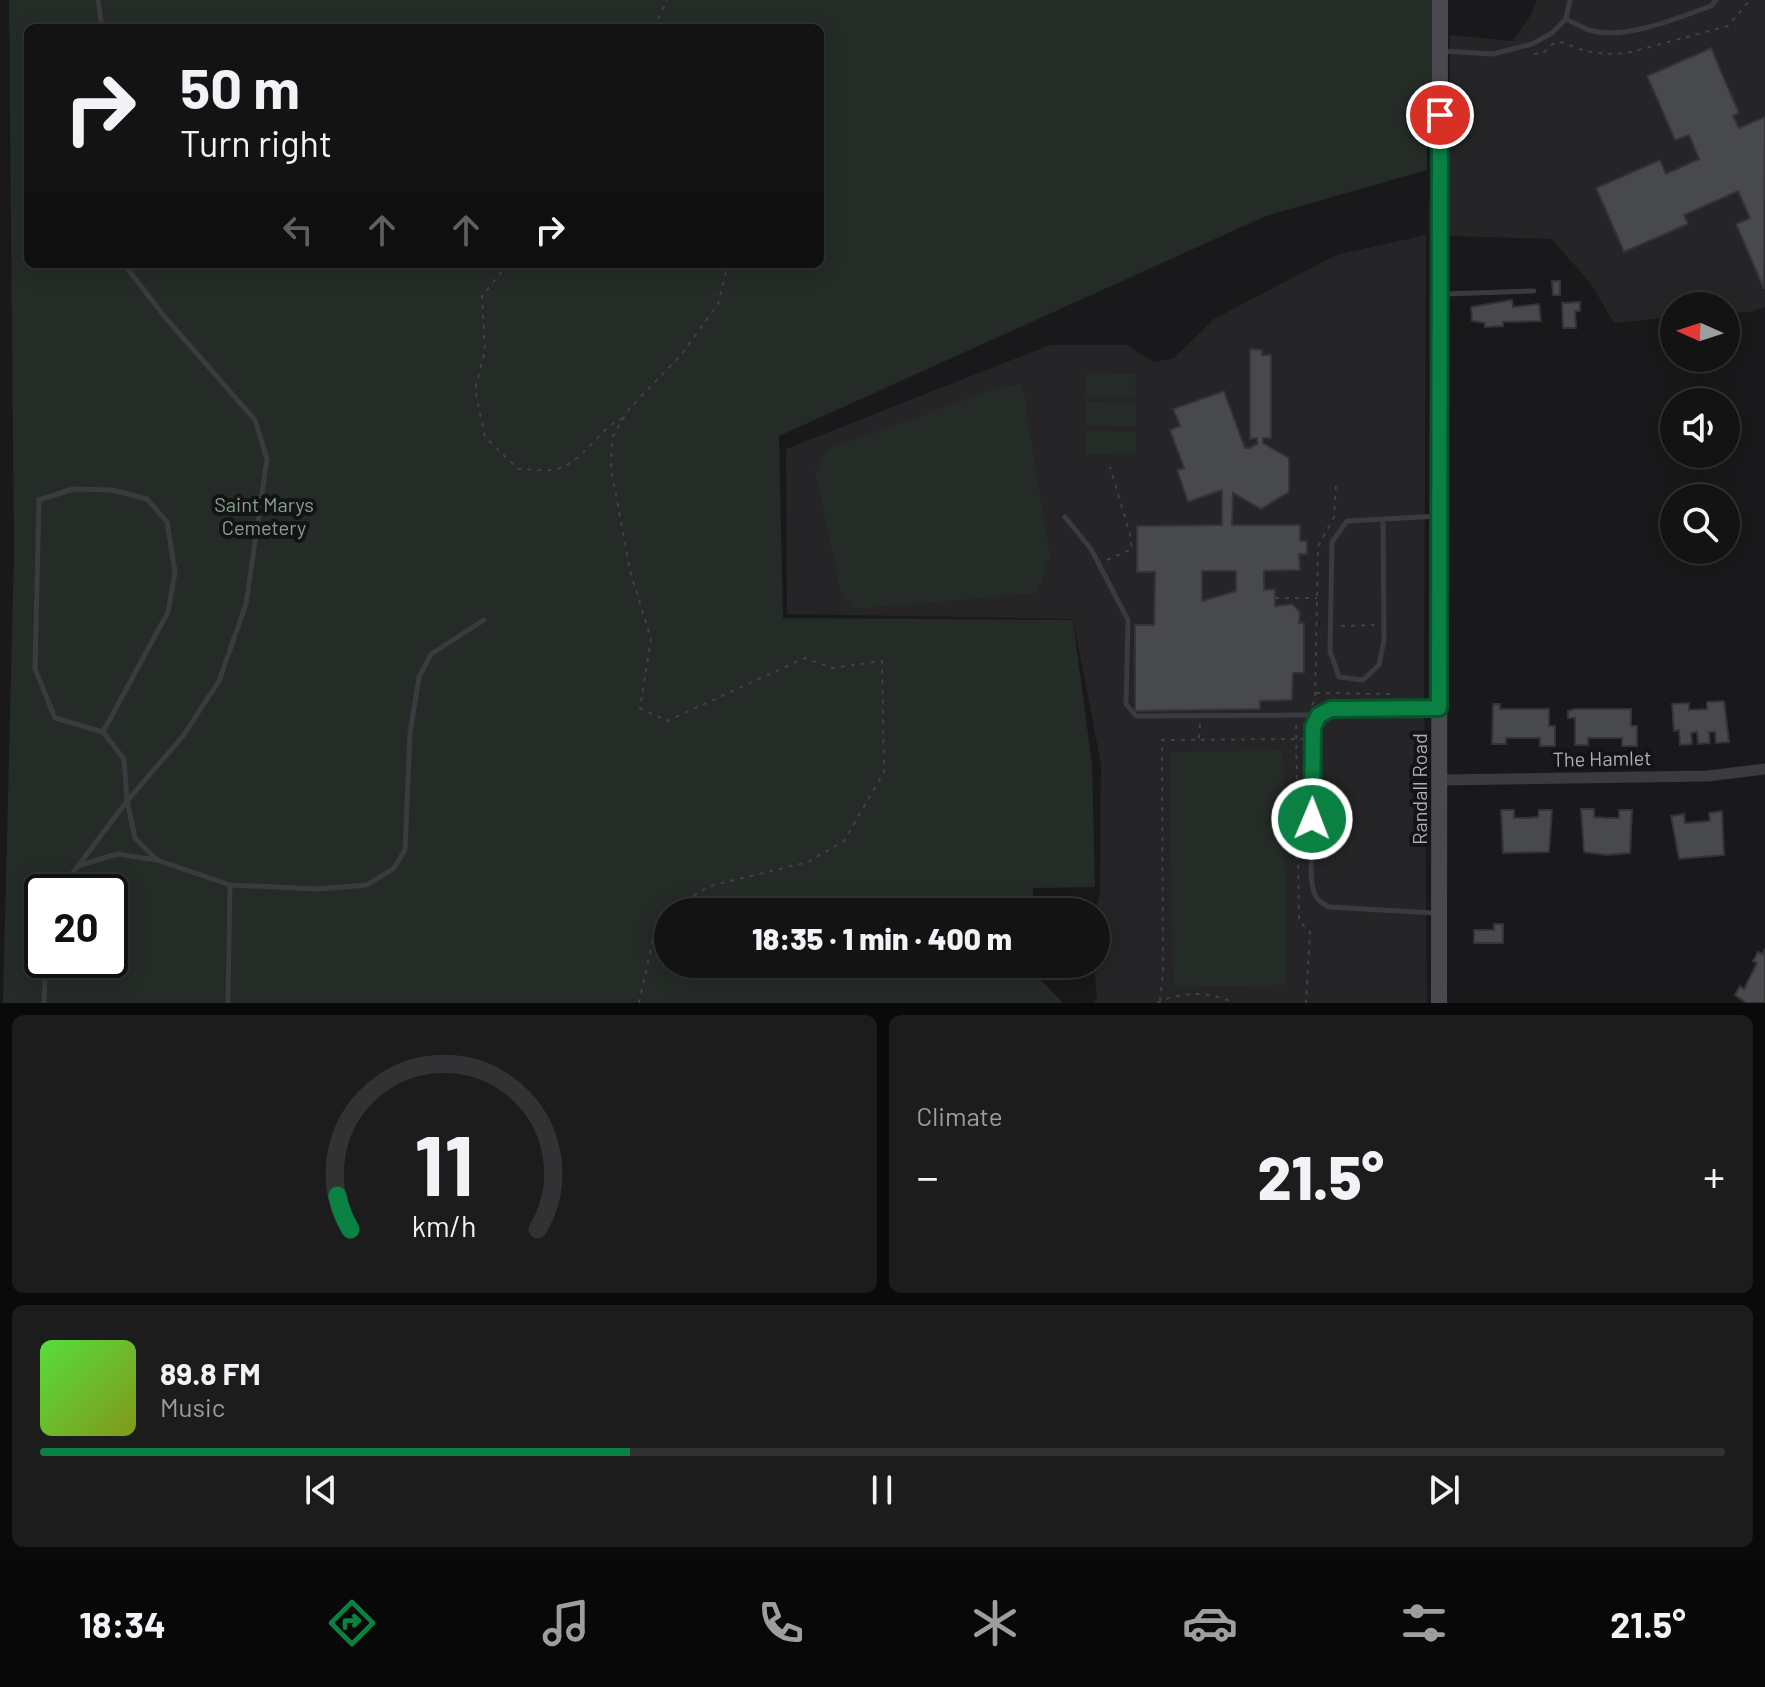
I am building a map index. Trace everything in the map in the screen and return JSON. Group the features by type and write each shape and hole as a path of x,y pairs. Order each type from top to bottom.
{"street":[{"name":"Randall Road","path":"1439,1003 1440,0"},
{"name":"The Hamlet","path":"1440,780 1708,776 1765,769"}],"lane":[{"path":"98,0 101,24"},
{"path":"1440,51 1493,54 1532,44 1552,33 1566,19 1570,0"},
{"path":"1566,19 1591,31 1613,32 1661,24 1711,6 1716,0"},
{"path":"72,874 127,801 183,736 219,681 246,604 267,459 255,420 164,316 127,268"},
{"path":"1439,294 1534,291"},
{"path":"103,732 168,612 175,572 167,522 147,499 112,490 73,489 39,500 35,669 55,718 103,732 124,759 127,801 135,838 157,860"},
{"path":"1383,519 1383,625 1379,665 1363,680 1339,677 1330,651 1332,542 1347,521 1383,519 1439,516"},
{"path":"1065,517 1091,549 1128,620 1126,704 1136,716 1319,715 1331,709 1439,708"},
{"path":"78,866 117,854 157,860 230,885 319,889 367,885 394,868 405,850 410,733 419,677 431,654 484,620"},
{"path":"1319,715 1313,727 1311,872 1312,891 1319,903 1354,910 1439,913"},
{"path":"228,1003 230,885"},
{"path":"44,1003 45,978"}],"path":[{"path":"647,24 657,22 667,0"},
{"path":"1528,56 1543,53 1554,43 1561,42 1585,51 1627,53 1728,26 1750,0"},
{"path":"505,268 482,296 485,351 475,389 485,437 518,469 557,469 580,456 611,423 623,418"},
{"path":"639,1003 658,916 710,886 808,862 844,841 884,772 882,661 832,668 805,658 667,721 640,708 651,639 630,571 611,468 612,438 623,418 681,355 718,304 725,268"},
{"path":"1098,563 1132,549 1110,467"},
{"path":"1275,598 1317,598"},
{"path":"1330,626 1383,625"},
{"path":"1316,693 1391,694"},
{"path":"1199,739 1200,715"},
{"path":"1234,1003 1212,994 1185,995 1158,1002 1163,973 1162,740 1313,739"}],"shaded area":[{"path":"1537,0 1765,0 1765,307 1740,312 1740,292 1660,292 1660,318 1614,323 1591,284 1552,239 1450,236 1450,35 1513,41"},
{"path":"1426,235 1424,673 1427,1003 1093,1003 1097,999 1095,978 1110,978 1110,898 1099,898 1101,764 1073,619 787,614 786,449 1050,345 1128,345 1153,362 1174,358 1214,319 1336,255"}],"green space":[{"name":"Saint Marys Cemetery","path":"9,0 1440,0 1440,87 1426,92 1427,170 1266,216 779,436 783,618 1073,620 1092,765 1095,887 1033,888 1033,898 654,898 654,978 1039,978 1063,1003 3,1003 14,552"},
{"path":"1086,373 1136,374 1135,397 1085,396"},
{"path":"1022,384 1050,556 1037,593 853,609 842,597 815,471 827,450 998,388"},
{"path":"1086,402 1136,403 1136,426 1086,425"},
{"path":"1086,431 1136,432 1136,455 1086,454"},
{"path":"1283,750 1287,985 1173,987 1169,752"}],"building":[{"path":"1711,48 1739,113 1733,116 1739,128 1765,117 1764,289 1736,224 1750,218 1738,191 1684,215 1688,224 1624,252 1596,188 1660,160 1666,174 1699,159 1689,135 1675,140 1647,76"},
{"path":"1552,281 1560,281 1560,295 1553,295"},
{"path":"1512,300 1513,307 1539,304 1541,321 1503,322 1503,326 1485,327 1485,323 1472,321 1471,307"},
{"path":"1580,302 1580,311 1575,311 1576,328 1563,328 1562,303"},
{"path":"1250,349 1262,350 1262,355 1271,355 1271,438 1263,438 1263,443 1289,458 1289,492 1261,509 1233,493 1232,525 1300,525 1300,541 1307,541 1307,554 1299,554 1300,570 1264,571 1264,590 1275,589 1275,606 1292,604 1300,612 1299,623 1304,623 1304,673 1293,673 1292,700 1260,701 1260,709 1135,711 1135,625 1154,625 1155,572 1137,572 1137,526 1222,525 1222,490 1188,502 1177,470 1184,468 1170,430 1180,426 1173,409 1224,391 1245,448 1257,444 1257,438 1250,439","holes":["1202,571 1236,571 1236,591 1202,601"]},
{"path":"1724,701 1729,742 1716,743 1715,732 1709,732 1710,743 1698,744 1697,732 1691,733 1692,744 1680,745 1679,730 1674,731 1672,704 1689,703 1689,710 1707,709 1707,702"},
{"path":"1493,704 1500,704 1500,709 1549,709 1549,726 1555,726 1555,746 1540,746 1540,738 1506,738 1506,744 1492,744"},
{"path":"1631,709 1631,726 1637,726 1637,746 1622,746 1622,738 1588,738 1588,745 1575,745 1575,718 1568,718 1568,711"},
{"path":"1581,809 1594,809 1594,817 1607,818 1619,818 1619,810 1632,810 1630,853 1607,855 1584,852"},
{"path":"1501,810 1514,810 1514,818 1526,818 1538,817 1539,810 1552,810 1549,852 1503,853"},
{"path":"1722,811 1724,855 1679,859 1671,816 1684,814 1685,823 1710,821 1709,813"},
{"path":"1494,924 1503,924 1503,943 1474,943 1474,930 1494,930"},
{"path":"1765,949 1765,1003 1746,1003 1735,995 1740,986 1744,989 1757,963 1753,961 1758,952 1762,954"}],"route":[{"path":"1312,819 1313,727 1319,715 1331,709 1439,708 1440,115"}]}
